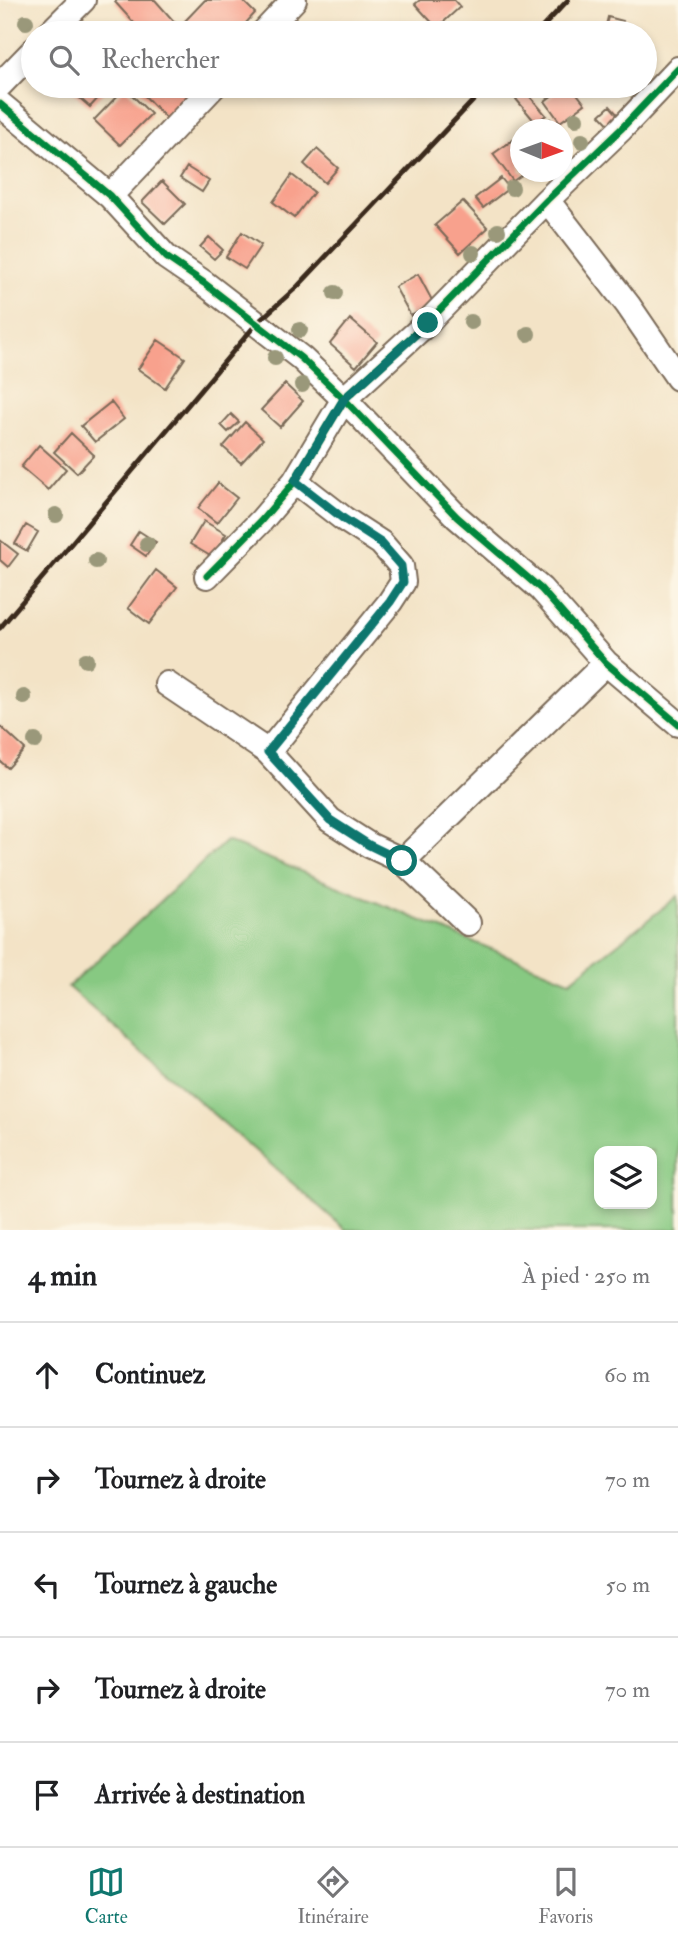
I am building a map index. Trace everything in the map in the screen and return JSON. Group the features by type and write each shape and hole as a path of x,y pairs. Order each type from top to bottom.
{"street":[{"path":"62,21 83,0"},
{"path":"274,21 294,0"},
{"path":"0,85 21,63"},
{"path":"657,91 678,69"},
{"path":"110,196 203,98"},
{"path":"207,576 261,521 295,481 344,399 428,323 650,98"},
{"path":"0,104 110,196 166,257 283,344 344,399 457,517 541,589 606,663 678,724"},
{"path":"547,200 628,305 678,378"},
{"path":"268,752 390,602 403,582 401,566 381,543 344,519 295,481"},
{"path":"402,861 606,663"},
{"path":"167,684 268,752 330,820 369,845 402,861 468,923"}],"green space":[{"path":"226,841 570,981 678,896 678,1230 346,1230 68,987"}],"building":[{"path":"155,0 174,21 132,21 115,2"},
{"path":"205,0 242,0 255,13 248,21 185,21"},
{"path":"420,0 454,0 460,7 445,21 431,21 415,4"},
{"path":"608,17 623,21 607,21"},
{"path":"80,98 98,98 90,107"},
{"path":"115,98 135,98 151,114 120,145 94,120"},
{"path":"147,98 188,98 167,119"},
{"path":"517,98 531,98 546,115 541,119 533,119"},
{"path":"549,98 580,98 585,104 564,119 558,119 545,101"},
{"path":"610,106 625,123 616,132 600,115"},
{"path":"510,142 510,177 493,154"},
{"path":"317,149 338,168 325,183 304,164"},
{"path":"187,167 209,181 202,192 180,178"},
{"path":"292,175 314,192 294,218 273,202"},
{"path":"501,178 509,188 483,208 475,198"},
{"path":"162,181 185,204 165,224 142,202"},
{"path":"463,201 488,228 460,253 435,225"},
{"path":"242,232 261,245 245,269 226,257"},
{"path":"209,237 223,250 214,259 200,247"},
{"path":"418,274 434,304 411,316 395,287"},
{"path":"350,319 377,342 356,367 330,344"},
{"path":"158,340 185,358 165,388 138,369"},
{"path":"285,384 303,401 280,427 261,410"},
{"path":"111,402 124,419 95,442 81,426"},
{"path":"231,414 239,422 228,432 221,425"},
{"path":"245,422 263,439 241,463 223,447"},
{"path":"71,433 94,455 77,473 54,452"},
{"path":"39,445 66,469 48,490 21,467"},
{"path":"218,483 237,498 217,523 198,508"},
{"path":"204,521 226,534 212,557 190,544"},
{"path":"26,525 38,532 27,551 15,544"},
{"path":"139,531 156,542 146,556 130,545"},
{"path":"0,540 18,554 8,567 0,560"},
{"path":"156,570 177,587 149,624 128,608"},
{"path":"0,726 25,749 8,768 0,761"}],"railway":[{"path":"548,21 568,0"},
{"path":"0,628 257,323 298,286 476,98"}],"cycle path":[{"path":"657,91 678,69"},
{"path":"207,576 261,521 295,481 344,399 427,323 650,98"},
{"path":"0,104 110,196 166,257 301,358 457,517 541,589 606,663 678,724"}],"route":[{"path":"402,861 369,845 330,820 268,752 390,602 403,582 401,566 381,543 344,519 295,481 344,399 428,323"}]}
